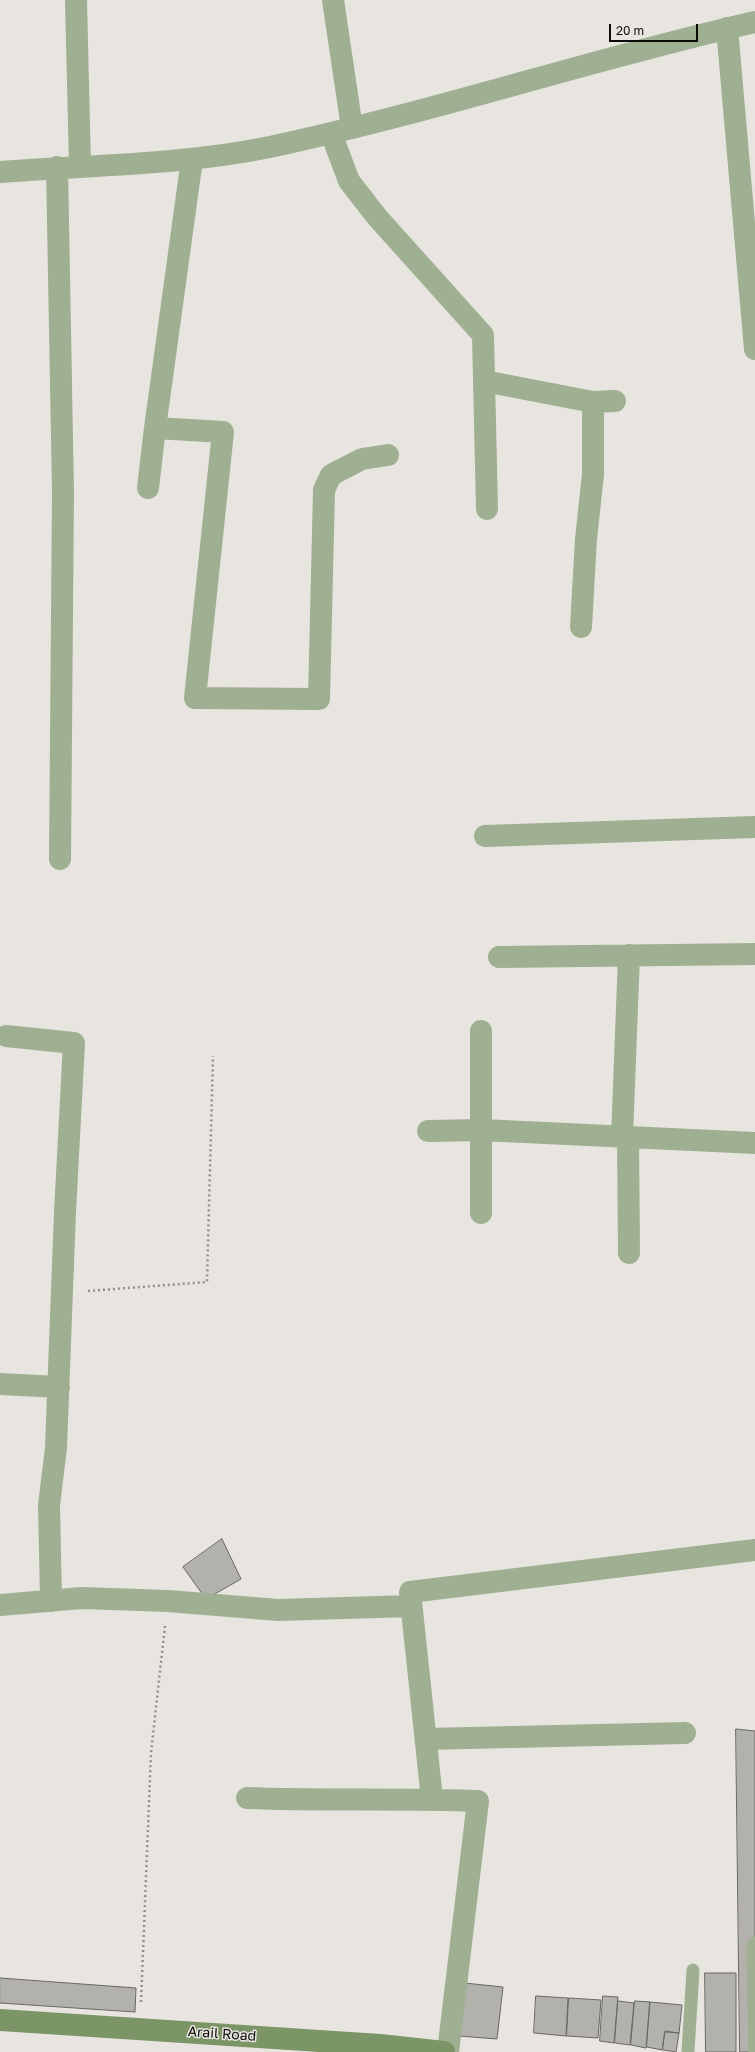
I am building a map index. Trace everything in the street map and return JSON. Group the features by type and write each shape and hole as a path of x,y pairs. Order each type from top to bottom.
{"main road":[{"name":"Arail Road","path":"0,2020 372,2044 444,2052"}],"street":[{"path":"76,0 80,166"},
{"path":"333,0 342,130 349,181 377,217 483,335 487,509"},
{"path":"0,172 192,159 268,147 342,130 727,28 755,22"},
{"path":"727,28 755,349"},
{"path":"148,488 192,159"},
{"path":"57,167 63,492 60,859"},
{"path":"484,381 593,402 615,401"},
{"path":"582,627 586,539 593,474 593,402"},
{"path":"155,428 223,432 195,698 319,698 324,490 332,476 362,459 388,455"},
{"path":"485,836 755,827"},
{"path":"499,957 755,954"},
{"path":"629,955 625,1137 629,1253"},
{"path":"481,1031 481,1213"},
{"path":"6,1036 74,1043 56,1448 49,1506 51,1601"},
{"path":"428,1131 482,1130 755,1143"},
{"path":"0,1384 59,1387"},
{"path":"432,1799 410,1592 755,1550"},
{"path":"0,1605 82,1598 168,1601 278,1610 411,1606"},
{"path":"426,1740 685,1733"},
{"path":"247,1798 285,1800 432,1799 478,1801 448,2052"}],"lane":[{"path":"755,1943 753,1947 755,2052"},
{"path":"688,2052 693,1970"}],"path":[{"path":"62,1293 207,1282 213,1056"},
{"path":"140,2029 151,1753 168,1601"}],"building":[{"path":"222,1539 241,1579 206,1599 183,1567"},
{"path":"736,1729 755,1731 755,2052 740,2052"},
{"path":"705,1973 736,1973 736,2052 706,2052"},
{"path":"0,1978 136,1988 135,2012 0,2003"},
{"path":"464,1983 503,1987 497,2039 459,2036"},
{"path":"536,1996 568,1998 566,2036 534,2033"},
{"path":"603,1996 618,1997 614,2043 600,2041"},
{"path":"569,1998 601,2000 598,2038 567,2036"},
{"path":"618,2001 634,2003 630,2045 615,2043"},
{"path":"635,2001 650,2002 646,2048 631,2045"},
{"path":"650,2002 682,2005 679,2033 665,2031 662,2050 647,2047"},
{"path":"665,2032 679,2033 676,2052 663,2050"}]}
